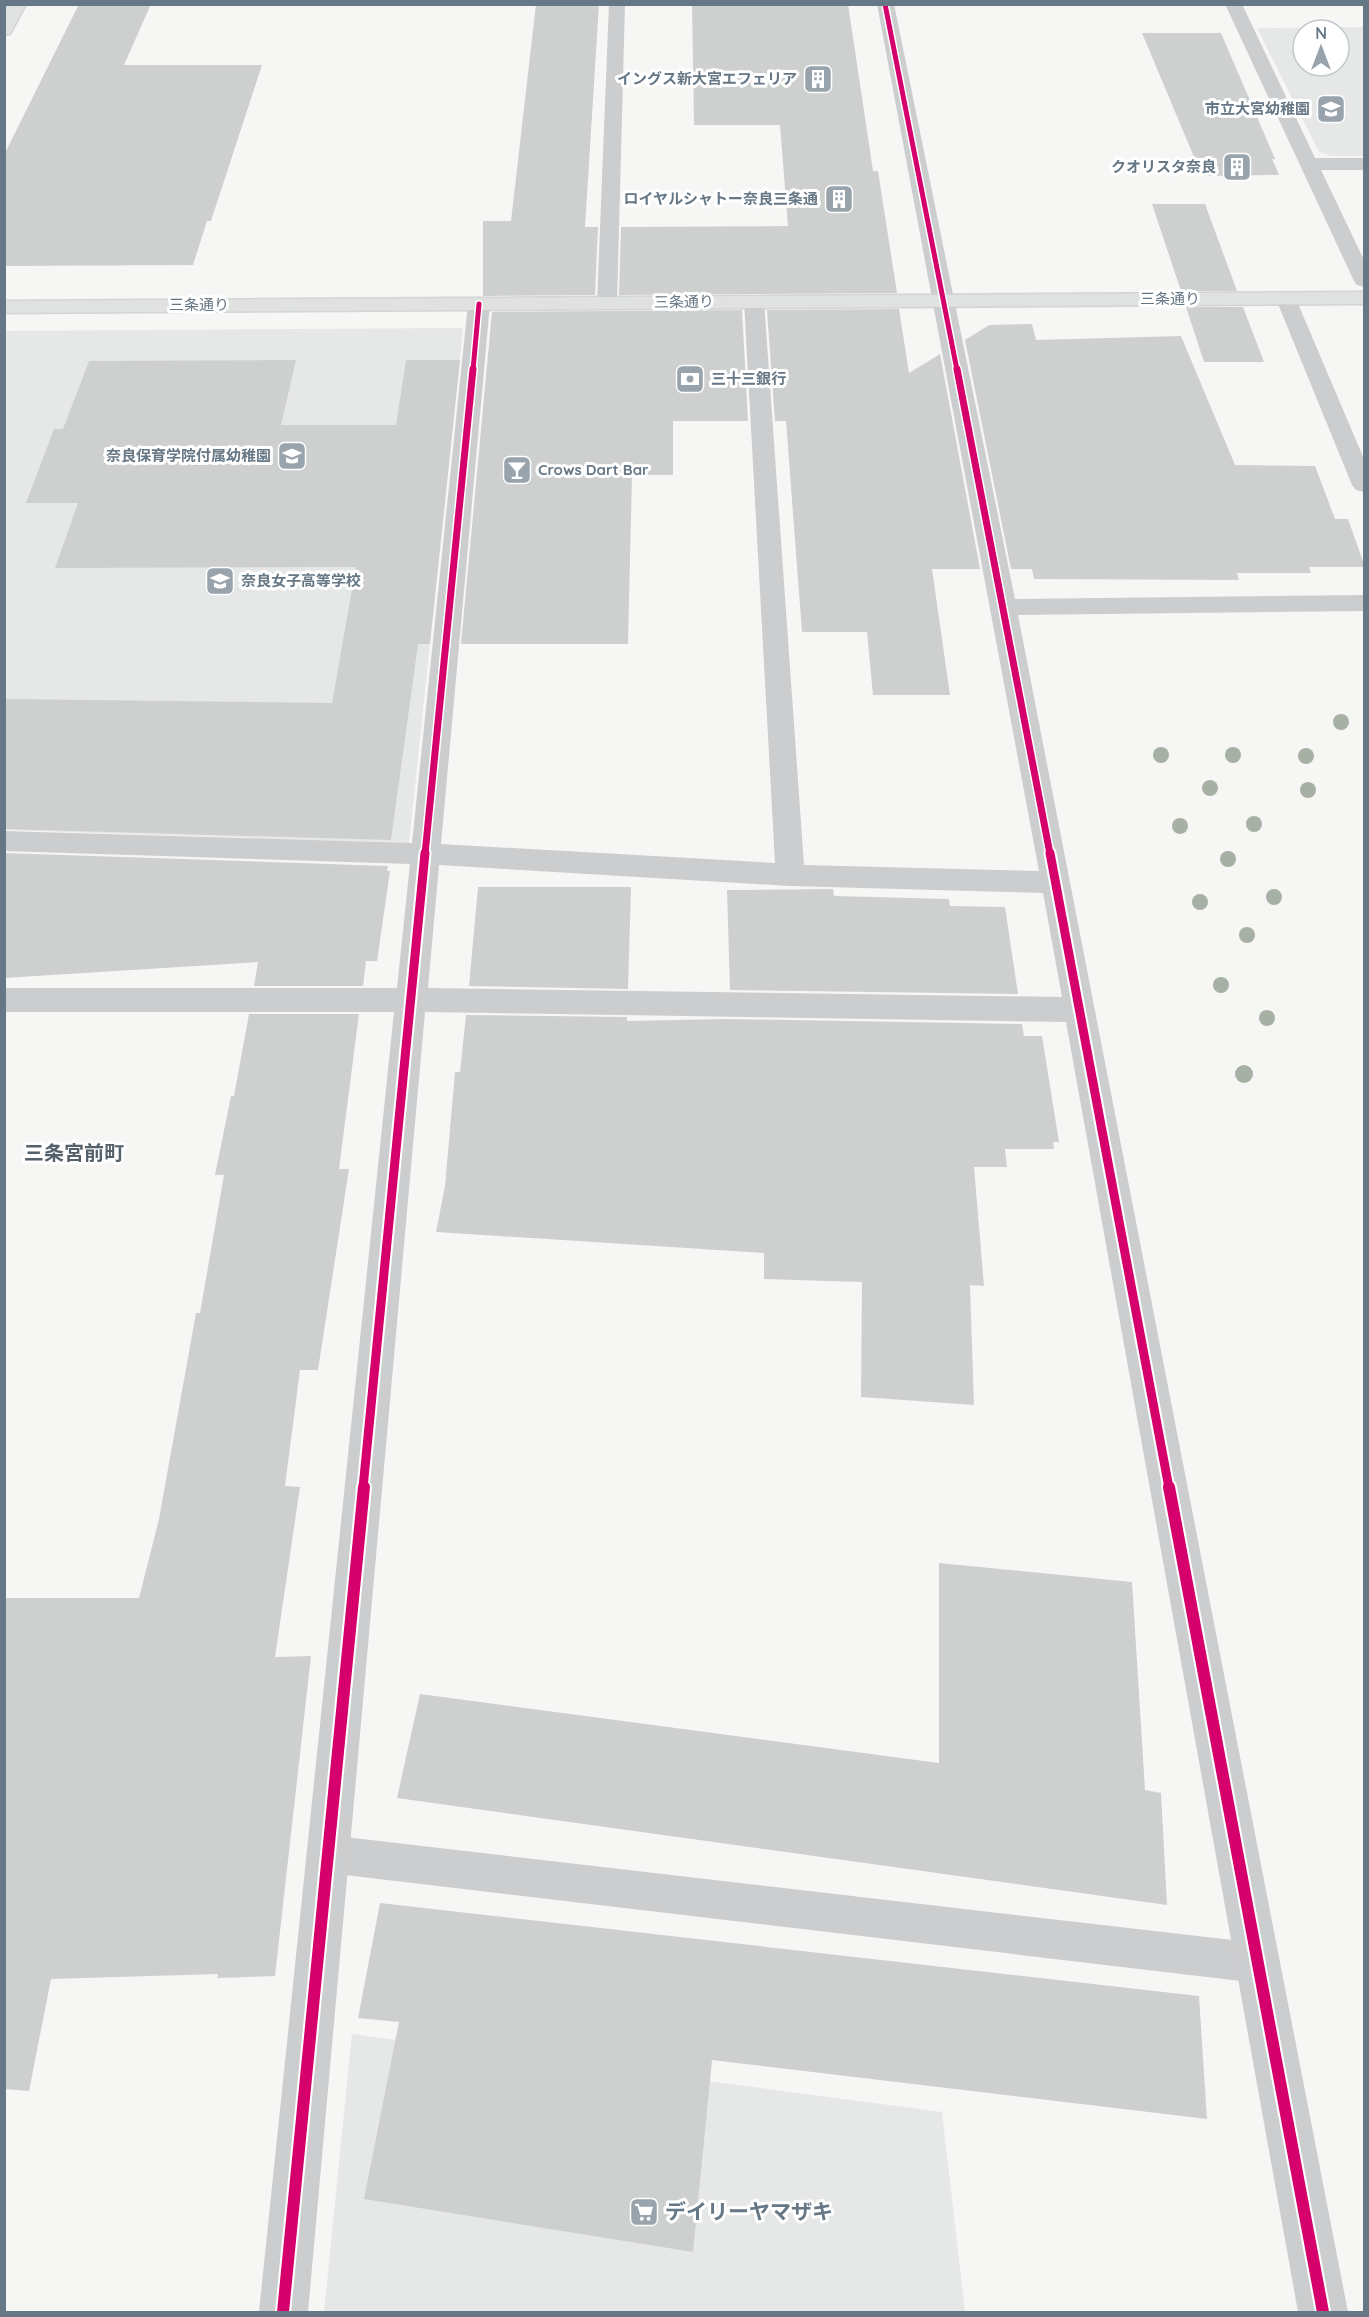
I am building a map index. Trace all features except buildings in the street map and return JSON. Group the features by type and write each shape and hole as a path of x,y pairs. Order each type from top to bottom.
{"street":[{"path":"4,30 18,4"},
{"path":"885,4 1004,607 1323,2313"},
{"path":"1233,4 1307,164 1365,281"},
{"path":"1307,164 1365,164"},
{"path":"1286,298 1365,485"},
{"name":"三条通り","path":"4,307 1365,298"},
{"path":"754,301 790,875"},
{"path":"283,2313 479,304"},
{"path":"1004,607 1365,603"},
{"path":"4,841 427,854 790,875 1055,882"},
{"path":"4,1000 412,1000 1078,1010"}],"lane":[{"path":"607,303 617,4"},
{"path":"328,1854 1258,1963"}],"shaded area":[{"name":"市立大宮幼稚園","path":"1351,27 1364,27 1364,156 1330,156 1319,152 1257,28 1291,28 1291,78 1351,78"},
{"name":"奈良女子高等学校","path":"463,328 409,843 5,830 5,331"},
{"name":"デイリーヤマザキ","path":"352,2034 942,2112 965,2312 324,2312"}],"cycle path":[{"path":"885,4 1004,607 1323,2312"},
{"path":"283,2312 479,304"}],"place":[{"name":"イングス新大宮エフェリア","path":"818,79"},
{"name":"市立大宮幼稚園","path":"1331,109"},
{"name":"クオリスタ奈良","path":"1237,167"},
{"name":"ロイヤルシャトー奈良三条通","path":"839,199"},
{"name":"三十三銀行","path":"690,379"},
{"name":"奈良保育学院付属幼稚園","path":"292,456"},
{"name":"Crows Dart Bar","path":"517,470"},
{"name":"奈良女子高等学校","path":"220,581"},
{"name":"デイリーヤマザキ","path":"644,2212"}],"district":[{"name":"三条宮前町","path":"74,1153"}]}
